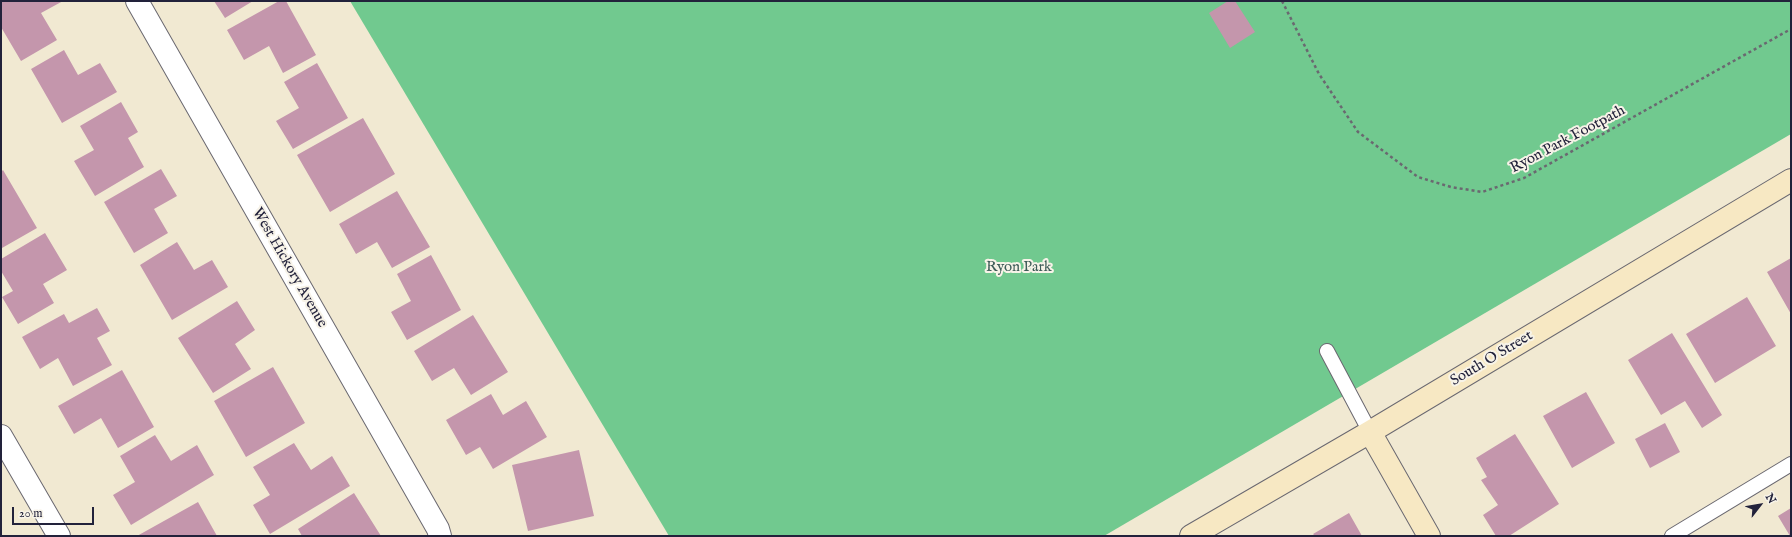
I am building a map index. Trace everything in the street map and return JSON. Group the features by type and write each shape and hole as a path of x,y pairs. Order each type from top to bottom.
{"street":[{"name":"West Hickory Avenue","path":"137,1 438,529 440,536"},
{"name":"South O Street","path":"1191,536 1370,432 1791,180"},
{"path":"1370,432 1429,536"},
{"path":"1,436 59,536"}],"lane":[{"path":"1327,351 1370,432"},
{"path":"1672,536 1791,464"}],"path":[{"name":"Ryon Park Footpath","path":"1282,1 1319,74 1358,132 1418,177 1451,187 1482,192 1524,178 1791,29"}],"green space":[{"name":"Ryon Park","path":"350,1 1791,1 1791,134 1104,536 669,536"}],"building":[{"path":"1,1 63,1 41,13 57,40 21,61 1,27"},
{"path":"214,1 253,1 225,18"},
{"path":"279,1 286,1 316,55 283,73 269,46 244,60 227,30"},
{"path":"1228,1 1235,1 1255,32 1230,48 1209,13"},
{"path":"64,50 78,75 100,63 117,92 62,123 31,69"},
{"path":"317,63 348,118 293,149 276,121 299,108 284,82"},
{"path":"121,102 138,132 128,138 144,167 95,196 74,161 94,150 80,126"},
{"path":"363,118 395,174 330,212 297,155"},
{"path":"161,169 177,196 154,209 168,233 134,253 104,202"},
{"path":"3,170 37,228 2,248 1,172"},
{"path":"397,191 430,247 392,268 377,242 356,254 339,224"},
{"path":"45,233 67,270 43,284 54,303 18,324 2,297 13,291 1,271 1,259"},
{"path":"177,242 194,270 212,260 228,287 172,320 140,265"},
{"path":"431,255 461,310 407,340 391,312 411,301 397,274"},
{"path":"1791,258 1791,314 1767,272"},
{"path":"1747,297 1776,346 1715,383 1686,334"},
{"path":"237,301 255,330 235,344 251,369 213,393 178,338"},
{"path":"97,308 110,331 97,338 112,365 73,386 58,358 40,369 22,337 64,314 69,323"},
{"path":"473,315 508,372 471,395 454,368 432,381 414,351"},
{"path":"1672,333 1722,415 1702,428 1685,401 1661,415 1628,360"},
{"path":"273,367 305,423 246,457 214,401"},
{"path":"122,370 154,427 118,448 101,418 74,434 58,406"},
{"path":"1586,392 1615,443 1572,468 1543,416"},
{"path":"491,394 503,415 526,401 547,437 493,469 480,447 466,455 446,420"},
{"path":"1665,423 1680,452 1650,468 1635,439"},
{"path":"1515,434 1559,504 1509,536 1496,536 1483,515 1498,505 1481,480 1487,477 1476,458"},
{"path":"155,435 171,461 197,445 214,475 131,525 113,495 135,482 120,456"},
{"path":"294,443 311,470 332,456 350,486 270,534 253,505 270,495 253,467"},
{"path":"579,450 594,516 528,531 512,465"},
{"path":"354,493 381,536 302,536 298,529"},
{"path":"198,502 217,536 137,536"},
{"path":"1791,508 1791,536 1790,536 1778,516"},
{"path":"1349,513 1362,536 1315,536 1313,534"}]}
